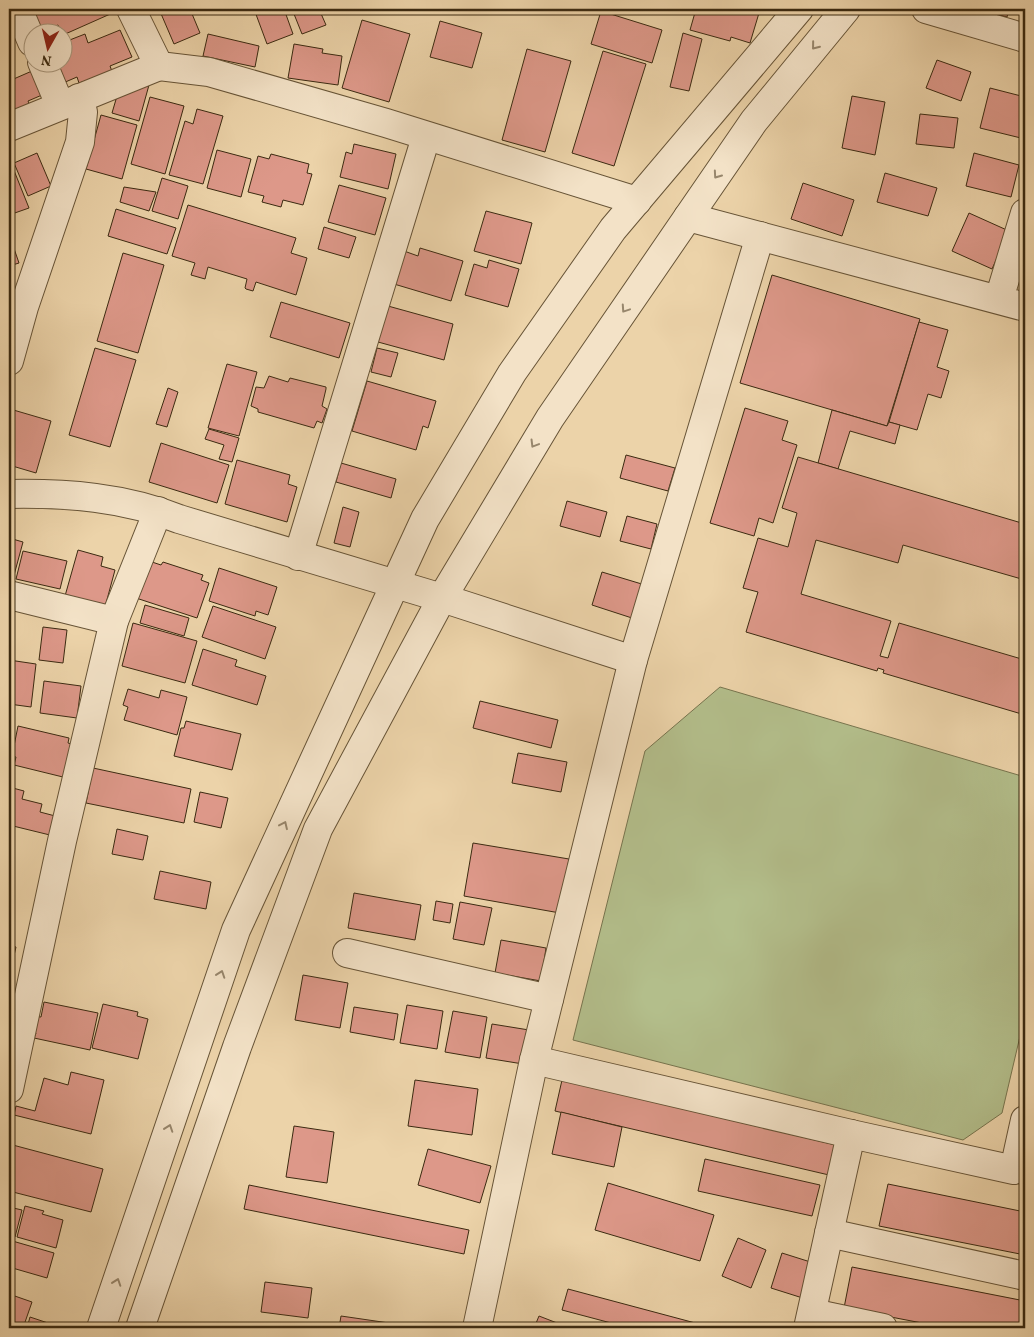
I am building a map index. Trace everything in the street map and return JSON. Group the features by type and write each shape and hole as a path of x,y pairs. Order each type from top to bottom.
{"street":[{"path":"18,9 24,22"},
{"path":"131,9 160,66"},
{"path":"101,1328 236,930 425,519 512,372 614,229 799,9"},
{"path":"140,1328 237,1046 318,828 442,598 550,418 754,121 846,9"},
{"path":"926,9 1025,38"},
{"path":"9,127 160,66 209,72 637,201"},
{"path":"9,361 24,307 80,142 83,112 70,101 49,72"},
{"path":"298,556 426,136"},
{"path":"999,299 1025,213"},
{"path":"688,217 1025,307"},
{"path":"477,1328 534,1060 633,660 760,236"},
{"path":"9,494 96,497 158,511 298,556 395,583 633,660"},
{"path":"9,1089 62,841 114,621 158,511"},
{"path":"9,594 114,621"},
{"path":"347,954 549,999"},
{"path":"534,1060 1014,1170 1025,1120"},
{"path":"851,1134 810,1320 883,1328"},
{"path":"830,1233 1025,1276"}],"green space":[{"path":"720,687 1025,777 1025,1015 1002,1113 963,1140 573,1040 645,751"}],"building":[{"path":"30,9 116,9 117,11 72,31 72,22 36,22"},
{"path":"159,9 190,9 200,33 174,44"},
{"path":"254,9 284,9 293,34 267,44"},
{"path":"292,9 319,9 326,25 302,34"},
{"path":"696,9 743,9 759,13 750,43 731,37 730,41 690,30"},
{"path":"975,9 1009,9 1007,17"},
{"path":"601,11 662,30 652,63 591,44"},
{"path":"362,20 410,34 389,102 342,88"},
{"path":"440,21 482,33 472,68 430,57"},
{"path":"120,30 132,57 110,66 113,74 89,84 88,80 79,83 77,77 63,83 58,72 72,72 72,39 85,34 88,43"},
{"path":"683,33 702,39 689,91 670,87"},
{"path":"208,34 259,46 255,67 203,56"},
{"path":"294,44 323,49 322,53 342,56 338,85 288,78"},
{"path":"527,49 571,61 545,152 502,140"},
{"path":"603,51 646,64 614,166 572,153"},
{"path":"937,60 971,72 961,101 926,88"},
{"path":"32,72 42,95 28,101 31,108 9,118 9,81"},
{"path":"149,85 139,121 112,113 117,96"},
{"path":"990,88 1025,97 1025,139 980,128"},
{"path":"852,96 885,102 875,155 842,148"},
{"path":"150,97 184,106 165,174 131,164"},
{"path":"197,109 223,116 203,184 169,175 185,121 193,124"},
{"path":"920,114 958,118 954,148 916,144"},
{"path":"101,115 137,125 122,179 86,169"},
{"path":"354,144 396,154 388,189 340,177 346,152 352,154"},
{"path":"217,150 251,159 241,197 207,188"},
{"path":"37,153 51,186 28,196 14,163"},
{"path":"974,153 1019,165 1011,197 966,186"},
{"path":"271,154 309,164 307,173 312,174 303,205 283,200 281,207 262,202 264,196 248,192 258,156 269,159"},
{"path":"9,158 29,208 9,215"},
{"path":"885,173 937,188 928,216 877,202"},
{"path":"162,178 188,186 178,219 152,211"},
{"path":"803,183 854,200 842,236 791,219"},
{"path":"339,185 386,198 375,235 328,222"},
{"path":"124,187 156,192 149,211 120,202"},
{"path":"188,205 296,238 291,253 307,258 296,295 256,282 253,291 246,289 247,279 208,267 205,279 191,275 195,263 172,256"},
{"path":"116,209 176,228 167,254 108,236"},
{"path":"486,211 532,223 521,264 474,251"},
{"path":"969,213 1009,231 992,269 952,251"},
{"path":"324,227 356,237 349,258 318,249"},
{"path":"9,234 19,263 9,266"},
{"path":"420,248 463,261 451,301 394,284 404,251 418,256"},
{"path":"123,253 164,265 138,353 97,341"},
{"path":"489,260 519,269 508,307 465,295 474,264 487,268"},
{"path":"772,275 920,319 887,426 740,383"},
{"path":"281,302 350,323 339,358 270,337"},
{"path":"388,306 453,324 444,360 378,342"},
{"path":"919,322 948,330 937,367 949,371 941,398 928,394 917,430 889,422"},
{"path":"95,348 136,360 110,447 69,435"},
{"path":"377,348 398,353 391,377 371,372"},
{"path":"227,364 257,372 239,436 208,428"},
{"path":"269,376 288,382 290,378 326,387 322,406 327,409 322,423 317,421 314,428 258,412 258,409 251,406 256,387 264,388"},
{"path":"367,381 436,401 428,428 423,426 416,450 352,431"},
{"path":"168,388 178,392 167,427 156,424"},
{"path":"745,408 788,421 782,440 797,445 773,523 759,518 754,536 710,523"},
{"path":"10,409 51,421 36,473 9,465"},
{"path":"832,410 887,426 889,422 900,425 895,444 850,431 838,469 818,463"},
{"path":"209,429 239,438 232,462 219,459 224,445 205,439"},
{"path":"161,443 229,465 217,503 149,482"},
{"path":"626,455 675,468 668,491 620,478"},
{"path":"798,457 1025,524 1025,580 903,545 898,563 816,540 801,594 891,621 880,656 888,658 899,623 1025,660 1025,715 883,673 884,670 878,668 877,671 746,632 758,592 743,588 758,538 788,547 797,513 782,508"},
{"path":"237,460 290,475 288,484 297,487 287,522 225,504"},
{"path":"341,463 396,479 391,498 336,482"},
{"path":"567,501 607,512 600,537 560,526"},
{"path":"343,507 359,512 350,547 334,543"},
{"path":"627,516 657,524 651,549 620,541"},
{"path":"9,538 23,542 13,579 9,578"},
{"path":"78,550 103,557 101,566 115,570 105,607 65,596"},
{"path":"23,551 67,561 60,589 16,579"},
{"path":"149,561 161,565 163,562 203,575 201,580 209,583 197,618 136,598"},
{"path":"219,568 277,587 268,615 256,611 255,616 209,601"},
{"path":"602,572 645,585 635,619 592,605"},
{"path":"145,605 189,618 184,636 140,623"},
{"path":"213,606 276,627 265,659 202,637"},
{"path":"133,623 197,641 185,683 122,666"},
{"path":"43,627 67,630 63,663 39,660"},
{"path":"203,649 237,660 235,666 266,676 257,705 192,685"},
{"path":"9,660 36,664 31,707 9,704"},
{"path":"44,681 81,686 77,718 40,713"},
{"path":"128,689 159,698 161,690 187,697 177,735 124,720 128,707 123,705"},
{"path":"480,701 558,720 551,748 473,728"},
{"path":"186,721 241,734 232,770 174,756 181,728 184,728"},
{"path":"18,726 69,738 68,743 75,745 67,778 14,765 16,757 12,756"},
{"path":"518,753 567,762 561,792 512,783"},
{"path":"93,768 191,789 184,823 86,803"},
{"path":"9,787 24,791 22,799 42,804 40,812 59,817 54,836 9,825"},
{"path":"200,792 228,798 221,828 194,822"},
{"path":"117,829 148,836 143,860 112,854"},
{"path":"473,843 569,859 560,913 464,896"},
{"path":"160,871 211,882 206,909 154,899"},
{"path":"354,893 421,905 415,940 348,928"},
{"path":"436,901 453,904 450,923 433,920"},
{"path":"460,902 492,908 484,945 453,939"},
{"path":"501,940 546,948 541,981 495,973"},
{"path":"9,945 16,947 9,977"},
{"path":"303,975 348,983 340,1028 295,1020"},
{"path":"44,1002 98,1013 90,1050 34,1038 36,1033 29,1031 32,1016 41,1017"},
{"path":"103,1004 138,1012 137,1016 148,1019 138,1059 92,1048"},
{"path":"407,1005 443,1011 437,1049 400,1043"},
{"path":"354,1007 398,1014 394,1040 350,1032"},
{"path":"453,1011 487,1017 480,1058 445,1052"},
{"path":"492,1024 529,1030 523,1064 486,1058"},
{"path":"71,1072 104,1080 91,1134 14,1115 16,1106 35,1111 44,1078 68,1085"},
{"path":"415,1080 478,1089 472,1135 408,1126"},
{"path":"562,1080 836,1145 829,1175 555,1111"},
{"path":"561,1112 622,1127 614,1167 552,1154"},
{"path":"294,1126 334,1132 327,1183 286,1177"},
{"path":"9,1144 103,1169 91,1212 9,1191"},
{"path":"428,1149 491,1166 480,1203 418,1185"},
{"path":"705,1159 820,1185 812,1216 698,1191"},
{"path":"608,1183 714,1215 700,1261 595,1230"},
{"path":"888,1184 1025,1212 1025,1255 879,1226"},
{"path":"249,1185 469,1230 464,1254 244,1209"},
{"path":"25,1206 44,1211 42,1214 63,1220 56,1248 17,1237"},
{"path":"9,1207 22,1210 15,1237 9,1235"},
{"path":"738,1238 766,1250 751,1288 722,1276"},
{"path":"9,1240 54,1253 47,1278 9,1267"},
{"path":"782,1253 820,1265 809,1300 771,1288"},
{"path":"852,1267 1025,1301 1025,1328 948,1328 844,1308"},
{"path":"265,1282 312,1288 308,1318 261,1312"},
{"path":"568,1289 714,1328 630,1328 562,1310"},
{"path":"9,1294 32,1302 23,1328 14,1328 15,1326 9,1323"},
{"path":"341,1316 396,1324 395,1328 339,1328"},
{"path":"539,1316 570,1328 534,1328"},
{"path":"30,1317 54,1325 53,1328 27,1328"}]}
